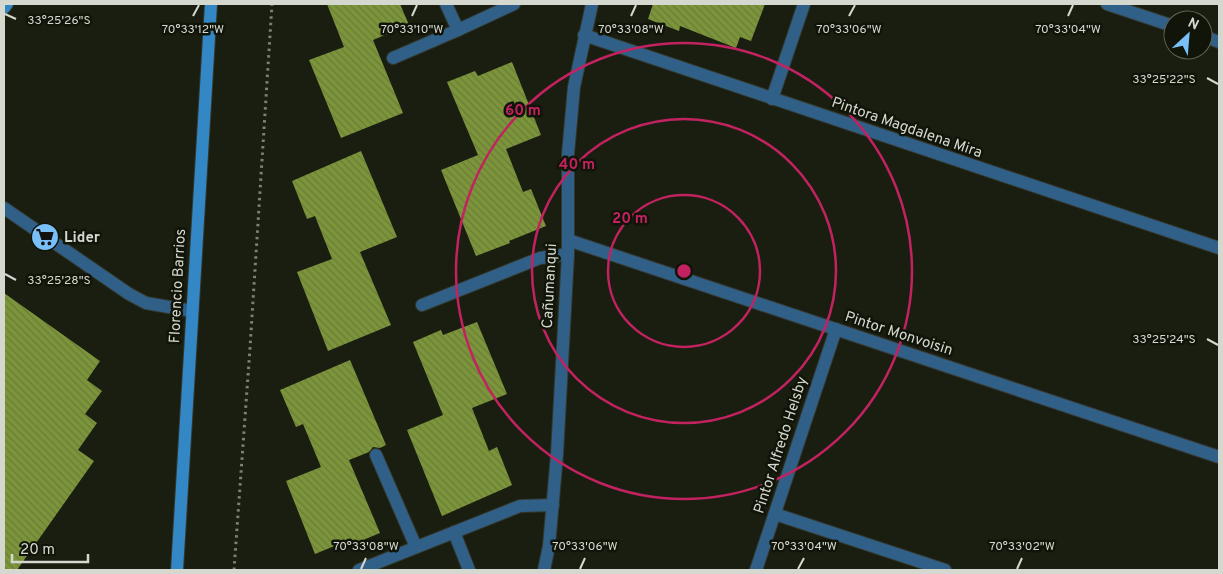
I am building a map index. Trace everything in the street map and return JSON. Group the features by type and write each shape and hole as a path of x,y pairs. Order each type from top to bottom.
{"main road":[{"path":"4,8 6,4"},
{"name":"Florencio Barrios","path":"177,570 211,4"}],"street":[{"path":"446,4 458,30"},
{"path":"393,58 514,4"},
{"name":"Cañumanqui","path":"544,570 549,546 553,505 568,254 568,154 574,87 592,4"},
{"path":"772,99 804,4"},
{"path":"1107,4 1163,23"},
{"name":"Pintora Magdalena Mira","path":"584,35 1219,248"},
{"path":"4,208 129,294 146,303 192,311"},
{"name":"Pintor Monvoisin","path":"568,240 1219,457"},
{"path":"422,306 540,258 568,254"},
{"name":"Pintor Alfredo Helsby","path":"756,570 836,329"},
{"path":"376,455 416,547"},
{"path":"360,570 520,506 553,505"},
{"path":"775,514 945,570"},
{"path":"454,532 469,570"}],"path":[{"path":"234,570 272,4"}],"building":[{"path":"327,4 400,4 409,25 373,40 403,113 341,138 309,60 344,47"},
{"path":"653,4 765,4 751,41 740,37 736,48 680,26 679,31 648,19"},
{"path":"512,62 541,135 506,149 523,192 531,189 546,226 476,256 441,170 478,155 447,82 475,71 478,76"},
{"path":"361,151 397,237 360,252 391,325 328,351 297,272 332,259 315,216 307,219 292,181"},
{"path":"4,293 100,361 87,380 102,391 85,414 97,423 78,450 94,461 17,570 4,570"},
{"path":"477,322 507,394 472,408 489,451 497,447 512,485 442,516 407,430 443,415 413,342 441,330 443,335"},
{"path":"350,360 386,445 380,448 373,447 369,452 349,460 380,533 351,545 349,540 315,554 286,481 321,467 303,424 296,427 280,390"}],"place":[{"name":"Lider","path":"45,237"}]}
